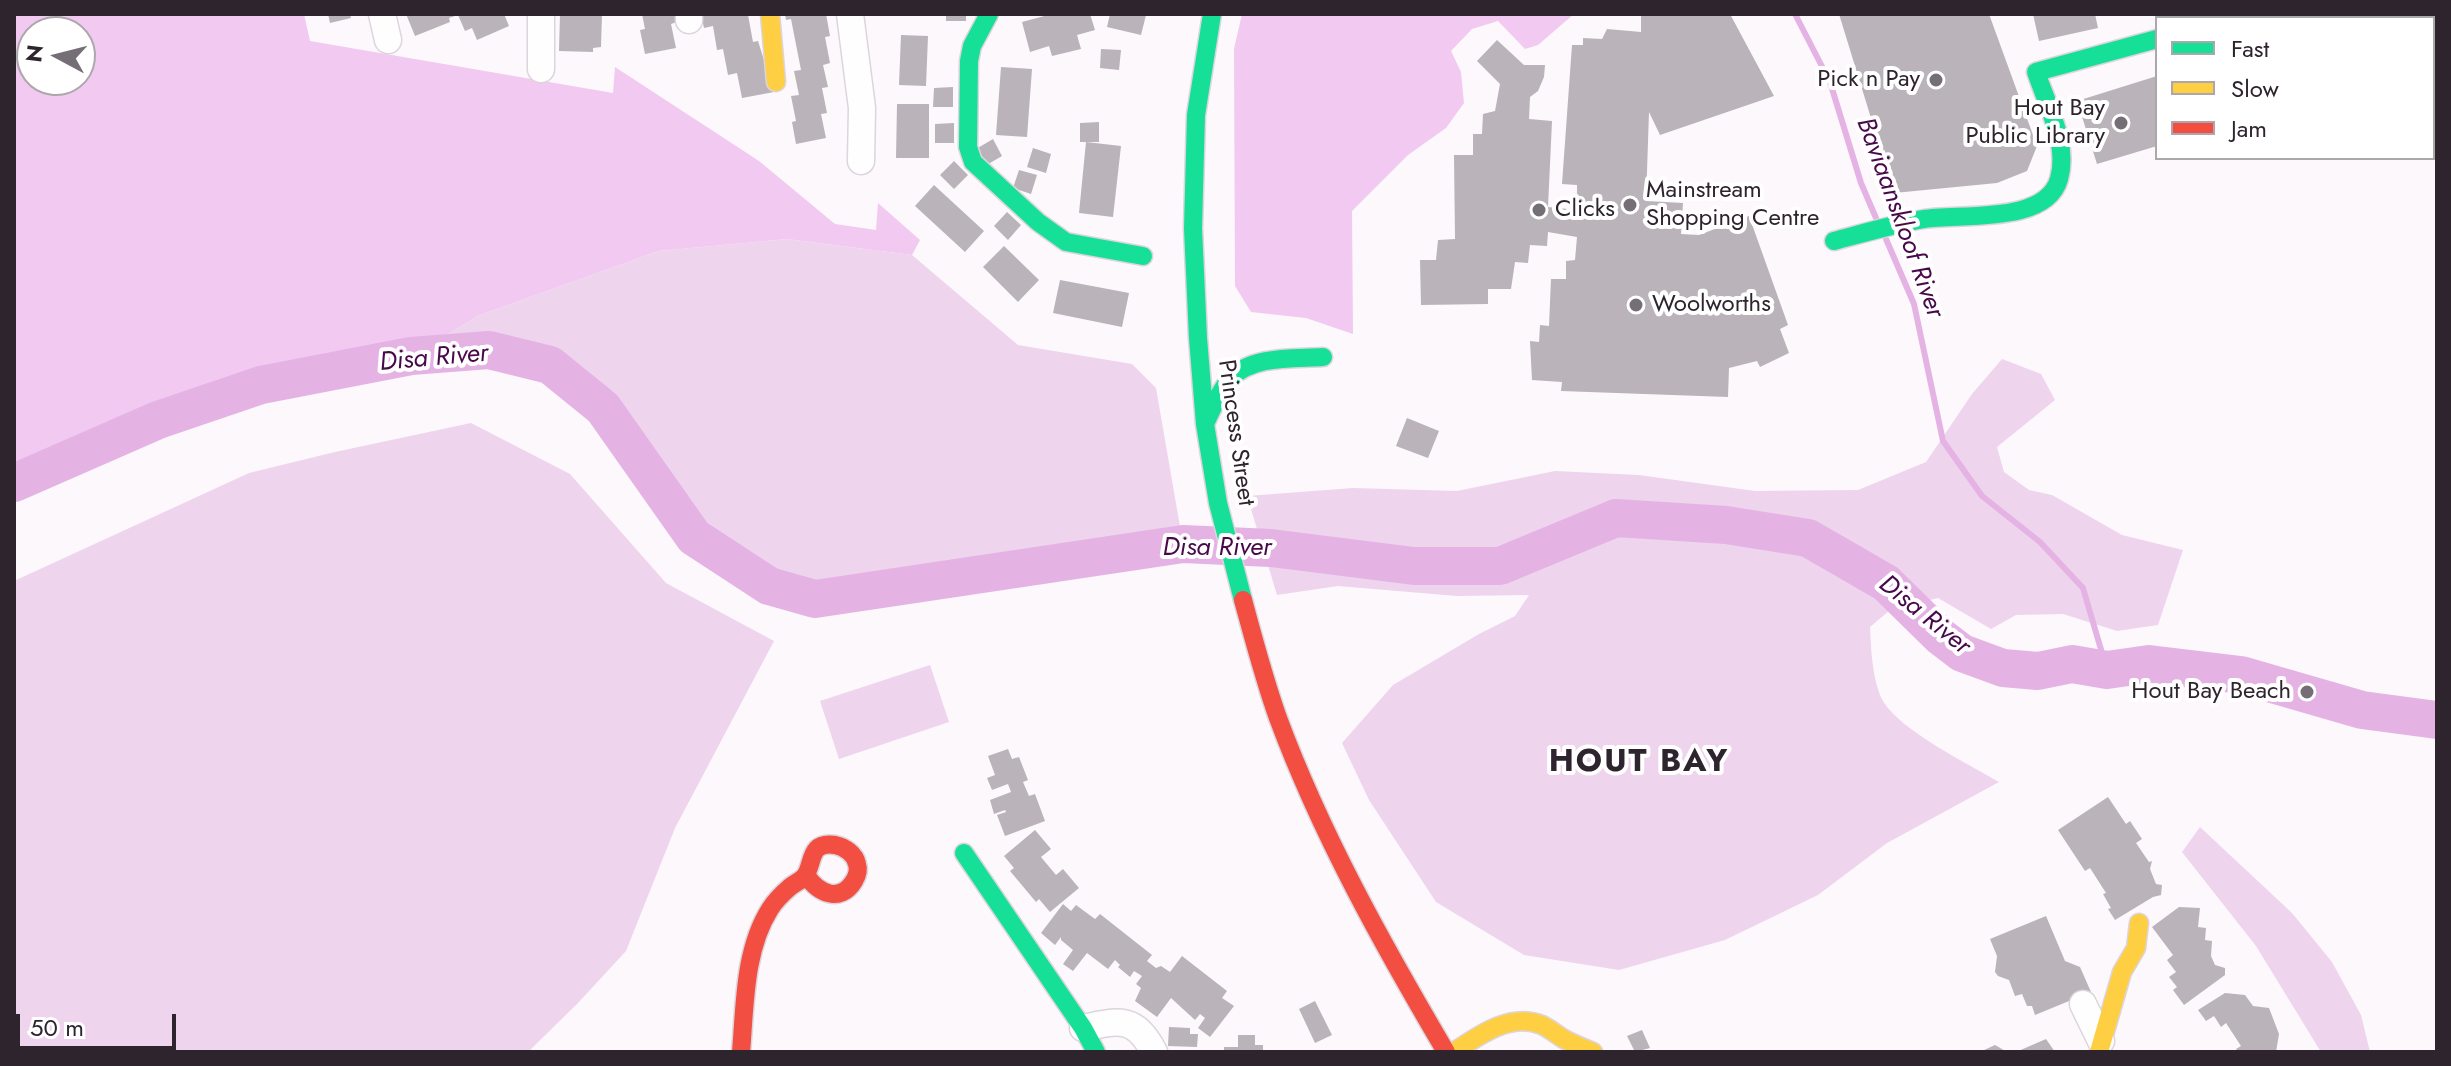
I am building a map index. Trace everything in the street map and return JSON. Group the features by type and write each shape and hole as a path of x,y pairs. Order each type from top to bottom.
{"street":[{"path":"382,14 388,40"},
{"path":"541,14 541,69"},
{"path":"770,14 776,82"},
{"path":"850,14 862,108 861,161"},
{"path":"989,14 972,46 969,61 968,147 973,162 1038,222 1066,242 1143,256"},
{"name":"Princess Street","path":"1212,14 1196,115 1194,268 1205,424 1218,503 1263,674 1279,720 1325,827 1396,967 1446,1052"},
{"path":"1834,241 1936,217 1976,216 2027,209 2048,196 2059,182 2061,161 2059,141 2036,72 2155,40"},
{"path":"1205,424 1222,390 1242,370 1261,363 1323,357"},
{"path":"964,853 1083,1028 1096,1052"},
{"path":"741,1052 745,997 763,923 781,895 806,875"},
{"path":"2100,1047 2122,972 2136,948 2139,923"},
{"path":"2083,1004 2100,1047"},
{"path":"1454,1052 1490,1031 1523,1021 1546,1027 1568,1045 1593,1052"},
{"path":"1083,1028 1109,1022 1125,1023 1144,1034 1154,1052"}],"shaded area":[{"path":"14,14 304,14 310,41 613,93 615,67 759,161 835,224 876,230 878,203 920,240 912,255 787,239 659,251 480,315 411,356 261,385 158,420 14,483"},
{"path":"1242,14 1574,14 1538,45 1525,49 1498,21 1472,29 1451,51 1461,72 1464,103 1446,128 1408,155 1352,211 1353,334 1306,318 1251,312 1235,286 1234,49"},
{"path":"787,239 912,255 1018,345 1132,364 1156,388 1183,544 815,599 769,586 694,537 603,408 550,365 489,350 411,356 480,315 659,251"},
{"path":"2002,359 2041,374 2055,400 1997,447 2004,472 2029,490 2052,495 2122,535 2183,550 2158,625 2117,631 2063,614 2016,615 1991,629 1938,598 1890,610 1870,627 1875,679 1887,707 1915,732 1999,782 1887,843 1818,895 1725,940 1619,970 1524,955 1436,902 1369,800 1342,743 1393,685 1515,616 1529,595 1457,596 1338,586 1277,595 1247,496 1353,488 1457,491 1555,471 1639,475 1755,491 1858,490 1926,462 1972,394"},
{"path":"471,423 570,474 666,583 774,641 675,828 626,951 528,1052 14,1052 14,581 249,473"},
{"path":"930,665 949,722 839,759 820,701"},
{"path":"2200,827 2292,913 2332,962 2361,1015 2370,1052 2321,1052 2256,946 2182,852"}],"building":[{"path":"328,14 350,14 351,18 330,23"},
{"path":"406,14 504,14 509,26 477,40 472,28 465,31 458,15 449,18 450,22 415,36"},
{"path":"560,14 602,14 601,47 593,48 593,52 559,51"},
{"path":"642,14 676,14 677,22 671,24 676,48 645,54 640,30 645,29"},
{"path":"701,14 748,15 753,42 758,41 774,92 742,98 737,73 728,75 723,49 717,50 713,26 704,28"},
{"path":"785,14 826,14 830,36 825,37 830,63 823,65 828,87 822,88 827,113 821,114 826,138 796,144 791,96 799,95 794,71 801,70 791,19 786,20"},
{"path":"946,14 966,14 966,21 946,21"},
{"path":"1052,14 1090,14 1095,30 1077,35 1081,49 1052,56 1049,46 1030,52 1022,22"},
{"path":"1110,14 1146,15 1141,35 1107,27"},
{"name":"Mainstream Shopping Centre","path":"1641,14 1730,14 1774,96 1660,135 1649,112 1646,201 1683,203 1681,234 1699,235 1749,216 1788,325 1780,329 1789,353 1760,367 1757,361 1729,368 1728,397 1561,391 1562,382 1532,380 1530,341 1539,342 1540,325 1549,326 1551,279 1566,279 1566,261 1575,260 1577,237 1548,232 1547,246 1530,245 1528,263 1515,262 1511,289 1488,289 1488,304 1421,305 1420,260 1436,260 1438,240 1455,239 1454,155 1473,155 1473,134 1482,134 1483,114 1495,111 1500,84 1477,61 1497,40 1524,65 1545,65 1538,91 1530,97 1529,119 1552,121 1548,207 1577,210 1577,185 1562,184 1572,45 1583,45 1583,38 1602,39 1607,29 1641,32"},
{"name":"Pick n Pay","path":"1839,14 1989,14 2037,146 2027,171 1997,183 1894,193"},
{"path":"2033,14 2095,14 2098,28 2039,41"},
{"path":"901,35 928,36 926,86 899,85"},
{"path":"1101,49 1121,50 1119,70 1100,68"},
{"path":"1001,67 1032,69 1027,137 996,135"},
{"name":"Hout Bay Public Library","path":"2155,77 2155,147 2097,164 2077,101"},
{"path":"953,87 953,107 933,107 934,88"},
{"path":"897,104 929,104 929,158 896,158"},
{"path":"1099,122 1099,142 1080,142 1080,123"},
{"path":"954,123 954,143 935,143 935,124"},
{"path":"993,139 1002,156 985,166 976,149"},
{"path":"1086,142 1121,146 1113,217 1079,213"},
{"path":"1033,148 1051,154 1046,173 1027,167"},
{"path":"954,161 968,175 954,189 940,175"},
{"path":"1019,170 1037,175 1031,194 1013,188"},
{"path":"934,185 984,231 965,252 915,206"},
{"path":"1007,212 1021,225 1008,240 994,226"},
{"path":"1004,246 1039,280 1018,302 983,267"},
{"path":"1060,280 1129,293 1122,327 1053,313"},
{"path":"1407,418 1439,431 1428,458 1396,446"},
{"path":"1008,749 1012,759 1019,757 1028,780 1023,782 1029,796 1035,794 1045,821 1005,836 997,815 1006,812 994,814 990,800 1011,792 1008,784 992,790 987,778 995,775 988,756"},
{"path":"2108,797 2126,824 2130,821 2142,839 2136,843 2149,862 2152,861 2150,869 2156,884 2162,885 2161,895 2115,920 2103,894 2106,893 2090,868 2085,871 2058,830"},
{"path":"1035,830 1051,849 1041,857 1056,875 1063,869 1079,888 1050,912 1039,899 1036,902 1010,871 1014,868 1004,856"},
{"path":"1063,904 1071,911 1076,905 1095,919 1100,914 1152,955 1147,961 1156,968 1161,966 1170,972 1182,956 1227,991 1222,998 1234,1006 1210,1037 1198,1028 1205,1018 1200,1014 1195,1020 1171,998 1157,1017 1135,1001 1141,988 1136,984 1142,976 1134,971 1130,977 1115,960 1108,969 1087,953 1073,971 1063,964 1073,950 1061,937 1055,945 1041,933"},
{"path":"2179,907 2200,908 2198,927 2206,928 2205,940 2212,941 2211,956 2215,965 2225,968 2225,975 2184,1005 2173,990 2177,987 2169,977 2176,972 2167,960 2173,955 2152,927"},
{"path":"2046,916 2065,961 2080,967 2091,992 2035,1015 2022,994 2015,996 2009,980 1995,972 1997,956 1990,939"},
{"path":"2225,993 2245,995 2253,1006 2269,1008 2279,1034 2276,1052 2238,1052 2236,1049 2241,1046 2226,1023 2221,1027 2214,1016 2206,1021 2198,1010"},
{"path":"1315,1001 1332,1035 1315,1043 1299,1009"},
{"path":"1169,1027 1190,1028 1190,1034 1198,1034 1197,1047 1168,1046"},
{"path":"1642,1030 1650,1048 1635,1052 1627,1036"},
{"path":"1238,1035 1255,1035 1255,1045 1263,1045 1263,1052 1224,1052 1224,1047 1238,1047"},
{"path":"2046,1039 2055,1052 2016,1052"},
{"path":"1995,1045 2007,1052 1980,1052"}],"waterway":[{"name":"Baviaanskloof River","path":"1795,14 1830,82 1861,183 1876,218"},
{"name":"Baviaanskloof River","path":"1886,239 1914,304 1943,441 1982,496 2040,542 2083,588 2107,670"},
{"name":"Disa River","path":"14,483 158,420 261,385 411,356 489,350 550,365 603,408 694,537 769,586 815,599 1183,544 1271,548 1414,566 1500,566 1616,518 1726,525 1808,538 1886,583 1941,637 1962,653 2003,668 2038,671 2072,664 2107,670 2149,664 2241,675 2362,710 2437,720"}],"traffic: fast":[{"path":"989,14 972,46 969,61 968,147 973,162 1038,222 1066,242 1143,256"},
{"path":"1212,14 1196,115 1193,228 1198,338 1205,424 1218,503 1243,600"},
{"path":"1834,241 1913,221 2000,214 2037,204 2051,194 2059,179 2061,152 2036,72 2155,40"},
{"path":"1205,424 1222,389 1239,371 1261,362 1323,357"},
{"path":"964,853 1083,1028 1096,1052"}],"traffic: slow":[{"path":"770,14 776,82"},
{"path":"2099,1052 2122,972 2136,948 2139,923"},
{"path":"1454,1052 1496,1027 1519,1021 1542,1025 1567,1041 1593,1052"}],"traffic: jam":[{"path":"1243,600 1273,703 1314,804 1376,930 1446,1052"},
{"path":"741,1052 750,960 761,925 770,909 805,876 813,854 820,846 842,847 852,854 858,866 854,881 836,894 823,891 806,875"}],"place":[{"name":"Pick n Pay","path":"1936,80"},
{"name":"Hout Bay Public Library","path":"2121,123"},
{"name":"Mainstream Shopping Centre","path":"1630,205"},
{"name":"Clicks","path":"1539,210"},
{"name":"Woolworths","path":"1636,305"},
{"name":"Hout Bay Beach","path":"2307,692"}],"district":[{"name":"HOUT BAY","path":"1639,763"}]}
